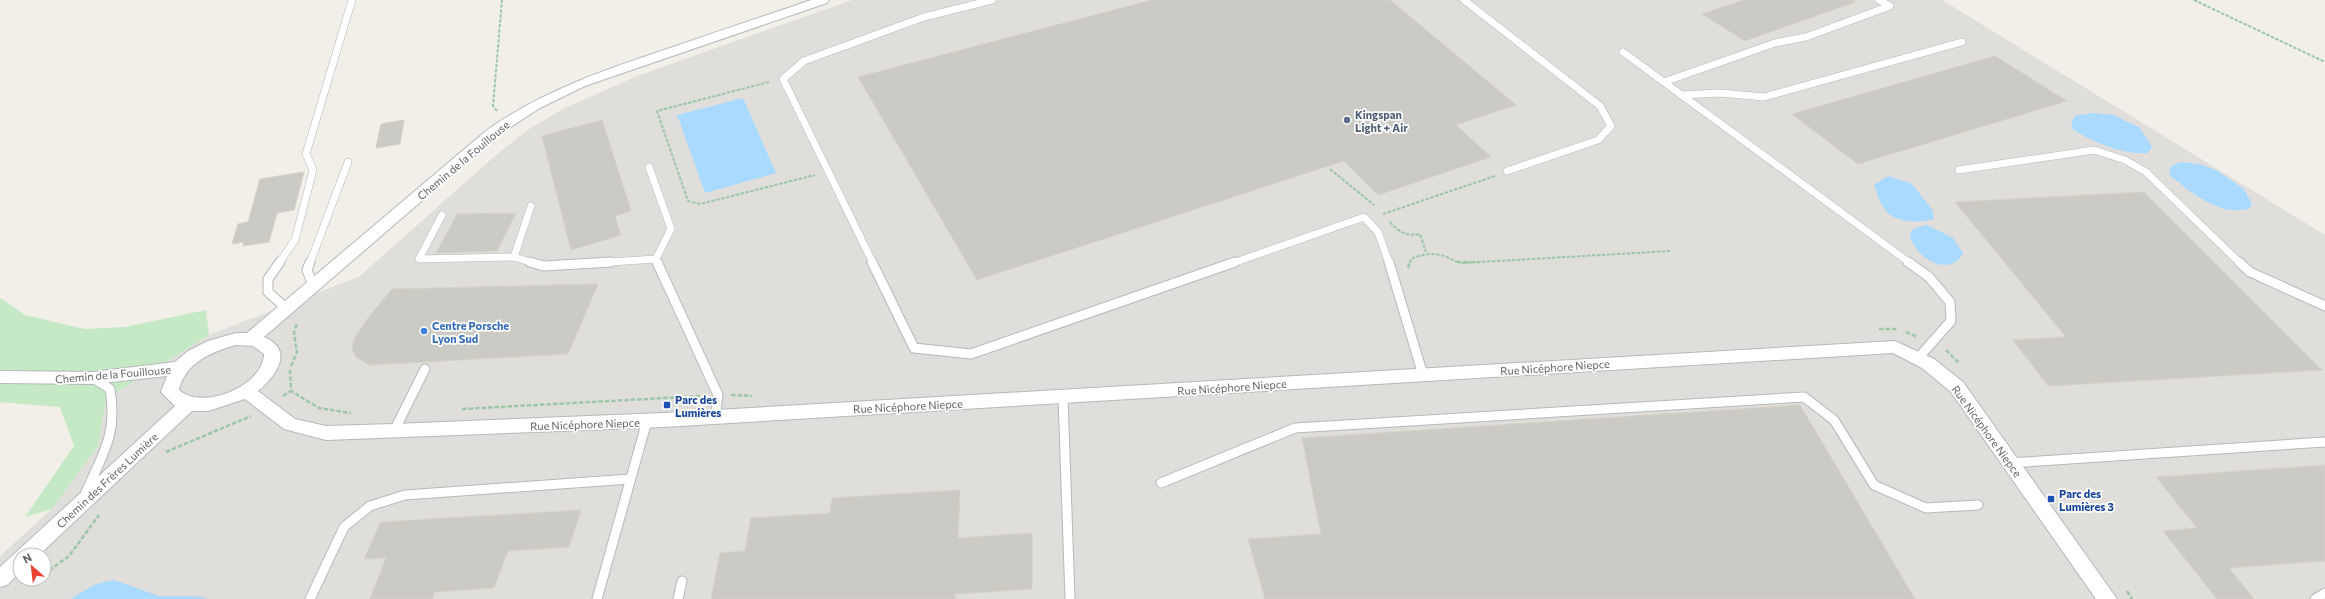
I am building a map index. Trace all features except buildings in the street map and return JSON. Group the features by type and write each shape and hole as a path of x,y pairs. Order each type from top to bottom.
{"street":[{"name":"Chemin de la Fouillouse","path":"251,339 506,122 547,98 600,76 823,0"},
{"path":"236,339 251,339 265,343 272,352 271,364 262,378 246,390 216,403 201,406 187,405 176,400 170,392 171,380 178,368 190,358 209,347 236,339"},
{"name":"Rue Nicéphore Niepce","path":"246,390 266,407 290,424 326,433 647,421 1063,398 1894,347 1919,357 1943,373 1957,387 2107,599"},
{"name":"Chemin de la Fouillouse","path":"0,377 38,379 93,378 178,368"},
{"name":"Chemin des Frères Lumière","path":"34,547 187,405"},
{"path":"0,579 12,568"}],"lane":[{"path":"287,309 268,292 268,279 295,240 313,170 306,154 352,0"},
{"path":"992,0 924,17 804,61 783,79 914,348 971,354 1364,217 1378,232 1423,375"},
{"path":"1464,0 1600,106 1611,126 1598,140 1507,172"},
{"path":"1664,82 1775,43 1806,37 1890,6 1879,0"},
{"path":"1681,95 1720,94 1764,98 1962,42"},
{"path":"1623,52 1929,277 1950,302 1950,322 1919,357"},
{"path":"1959,170 2094,150 2125,160 2146,172 2250,272 2325,306"},
{"path":"319,282 311,280 307,270 348,162"},
{"path":"649,167 670,229 656,259 718,395 716,417"},
{"path":"514,257 531,206"},
{"path":"442,215 419,259 514,257 544,266 656,259"},
{"path":"394,431 425,369"},
{"path":"82,502 90,482 106,452 115,424 110,389 93,378"},
{"path":"1161,483 1295,428 1804,397 1834,420 1874,485 1926,508 1978,505"},
{"path":"1063,398 1070,599"},
{"path":"597,599 647,421"},
{"path":"2010,463 2325,442"},
{"path":"310,599 344,527 370,506 405,495 630,480"},
{"path":"678,599 682,581"},
{"path":"2315,599 2325,593"}],"path":[{"path":"502,0 493,106 506,122"},
{"path":"2194,0 2325,62"},
{"path":"783,79 657,111 688,202 700,204 828,171"},
{"path":"1330,169 1370,200 1400,232 1411,236 1420,234 1426,252"},
{"path":"1383,214 1507,172"},
{"path":"1391,271 1407,270 1411,259 1426,252 1445,254 1458,263 1670,251"},
{"path":"163,454 179,445 230,428 291,391 289,372 297,352 294,333 298,322"},
{"path":"52,570 72,555 103,509"}],"shaded area":[{"name":"Parc des Lumières","path":"852,0 1942,0 2325,235 2325,599 0,599 0,556 52,509 98,446 106,399 209,335 360,276 496,155 529,129 563,109 637,76"}],"green space":[{"path":"0,298 25,315 85,329 125,327 206,310 209,335 106,399 98,446 52,509 25,517 74,446 60,407 0,402"}],"water":[{"path":"743,98 776,173 705,193 677,115"},
{"path":"2092,113 2113,115 2139,127 2152,147 2148,153 2118,150 2098,143 2071,128 2074,116"},
{"path":"2181,162 2199,164 2216,170 2244,189 2252,204 2249,209 2226,209 2216,206 2196,196 2169,175 2171,166"},
{"path":"1888,176 1911,183 1932,209 1934,219 1907,221 1900,220 1888,213 1881,203 1874,185"},
{"path":"1927,225 1953,238 1963,253 1957,261 1941,265 1924,257 1917,250 1912,242 1910,233 1915,228"},
{"path":"114,580 159,596 194,596 210,599 70,599 96,584"}],"place":[{"name":"Kingspan Light + Air","path":"1347,120"},
{"name":"Centre Porsche Lyon Sud","path":"424,331"},
{"name":"Parc des Lumières","path":"667,405"},
{"name":"Parc des Lumières 3","path":"2051,499"}]}
